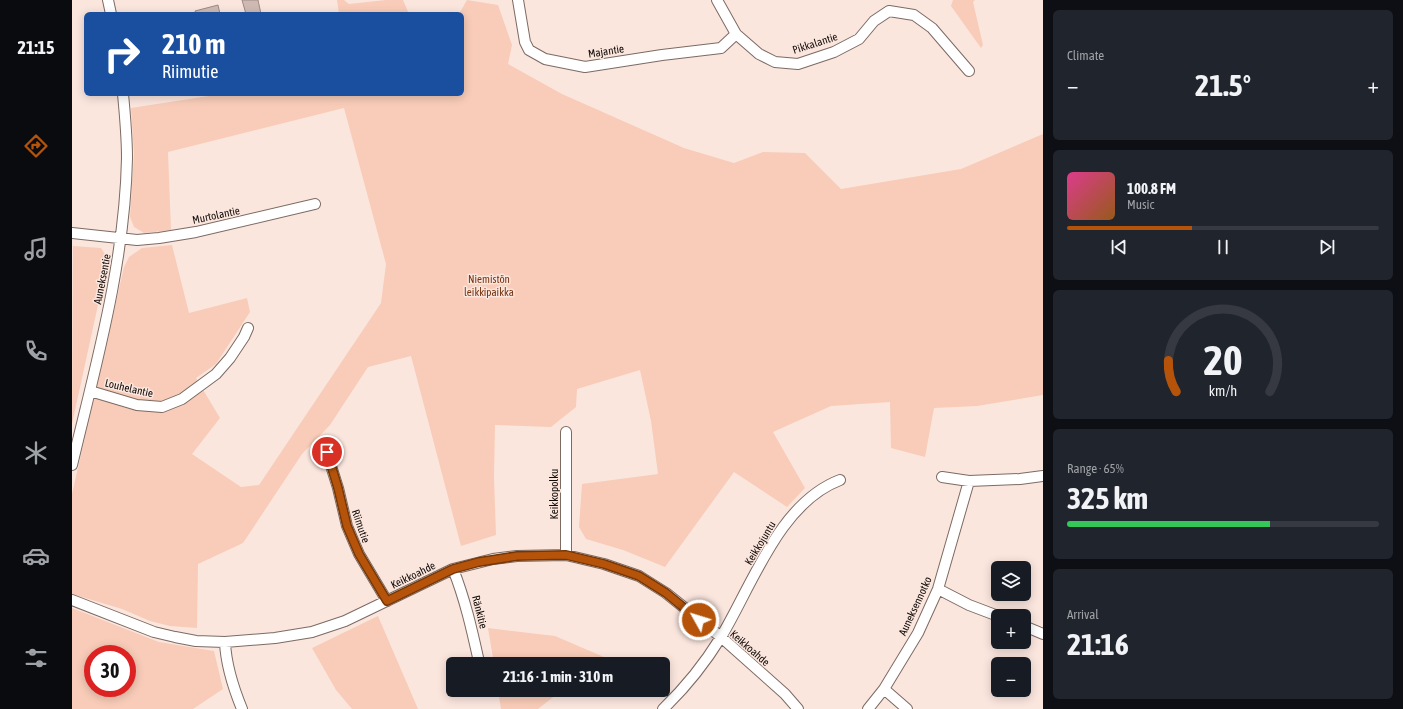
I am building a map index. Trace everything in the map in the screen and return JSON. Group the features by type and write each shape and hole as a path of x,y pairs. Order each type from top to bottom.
{"street":[{"path":"108,0 111,12"},
{"name":"Majantie","path":"518,0 525,42 529,50 545,59 585,67 662,55 721,48 736,34"},
{"path":"717,0 736,34"},
{"name":"Pikkalantie","path":"736,34 759,54 775,62 798,64 834,52 859,39 874,21 889,11 914,15 932,28 969,71"},
{"name":"Auneksentie","path":"72,465 114,284 121,238 127,157 123,96"},
{"name":"Murtolantie","path":"72,233 137,240 196,232 315,204"},
{"name":"Louhelantie","path":"90,391 138,405 162,407 182,399 216,374 230,358 244,338 248,328"},
{"name":"Keikkopolku","path":"566,432 566,555"},
{"name":"Riimutie","path":"327,452 338,488 347,526 359,554 387,601"},
{"path":"942,477 969,481 1020,479 1043,476"},
{"name":"Keikkojuntu","path":"663,709 676,698 721,637 773,541 787,522 799,508 816,493 830,484 840,480"},
{"name":"Auneksennotko","path":"868,709 884,689 918,633 938,589 969,481"},
{"name":"Keikkoahde","path":"72,600 154,632 196,641 225,642 274,638 312,632 345,621 453,569 493,559 517,556 566,555 604,564 639,576 666,593 721,637 785,694 798,709"},
{"name":"Ränkitie","path":"453,569 462,590 470,618 478,657"},
{"path":"938,589 969,605 991,613"},
{"path":"1031,629 1043,634"},
{"path":"225,642 232,684 242,709"},
{"path":"884,689 906,709"}],"green space":[{"path":"337,0 344,0 349,4 386,0 403,0 408,12 339,12"},
{"name":"Niemistön leikkipaikka","path":"467,0 498,5 512,45 508,64 562,94 684,148 734,163 763,152 805,153 841,189 961,169 1043,134 1043,395 977,406 934,408 925,457 891,448 890,402 831,406 773,432 805,488 787,507 734,472 665,567 623,550 586,539 579,527 582,484 658,474 651,421 640,370 577,389 576,407 551,427 495,425 494,478 496,535 461,546 411,356 368,367 330,425 302,454 243,543 198,564 197,628 170,626 150,621 122,609 72,594 72,494 124,267 129,257 142,248 172,245 189,313 247,298 250,312 216,364 196,378 220,418 192,454 241,487 259,485 381,303 386,264 344,108 168,152 171,230 144,233 134,227 130,217 134,154 131,108 209,96 464,96 464,12 460,12"},
{"path":"953,0 975,0 973,2 983,45 981,48 951,6"},
{"path":"73,246 101,248 108,259 72,424"},
{"path":"72,608 159,642 214,651 223,689 193,709 72,709"},
{"path":"378,616 418,709 352,709 336,690 312,648"},
{"path":"488,628 555,636 604,657 493,657"},
{"path":"499,697 553,697 538,709 501,709"}],"building":[{"path":"242,0 258,0 261,12 245,12"},
{"path":"218,5 220,12 195,12"}],"route":[{"path":"327,452 338,488 347,526 359,554 387,601 453,569 479,562 517,556 542,554 566,555 604,564 639,576 666,593 699,620"}]}
